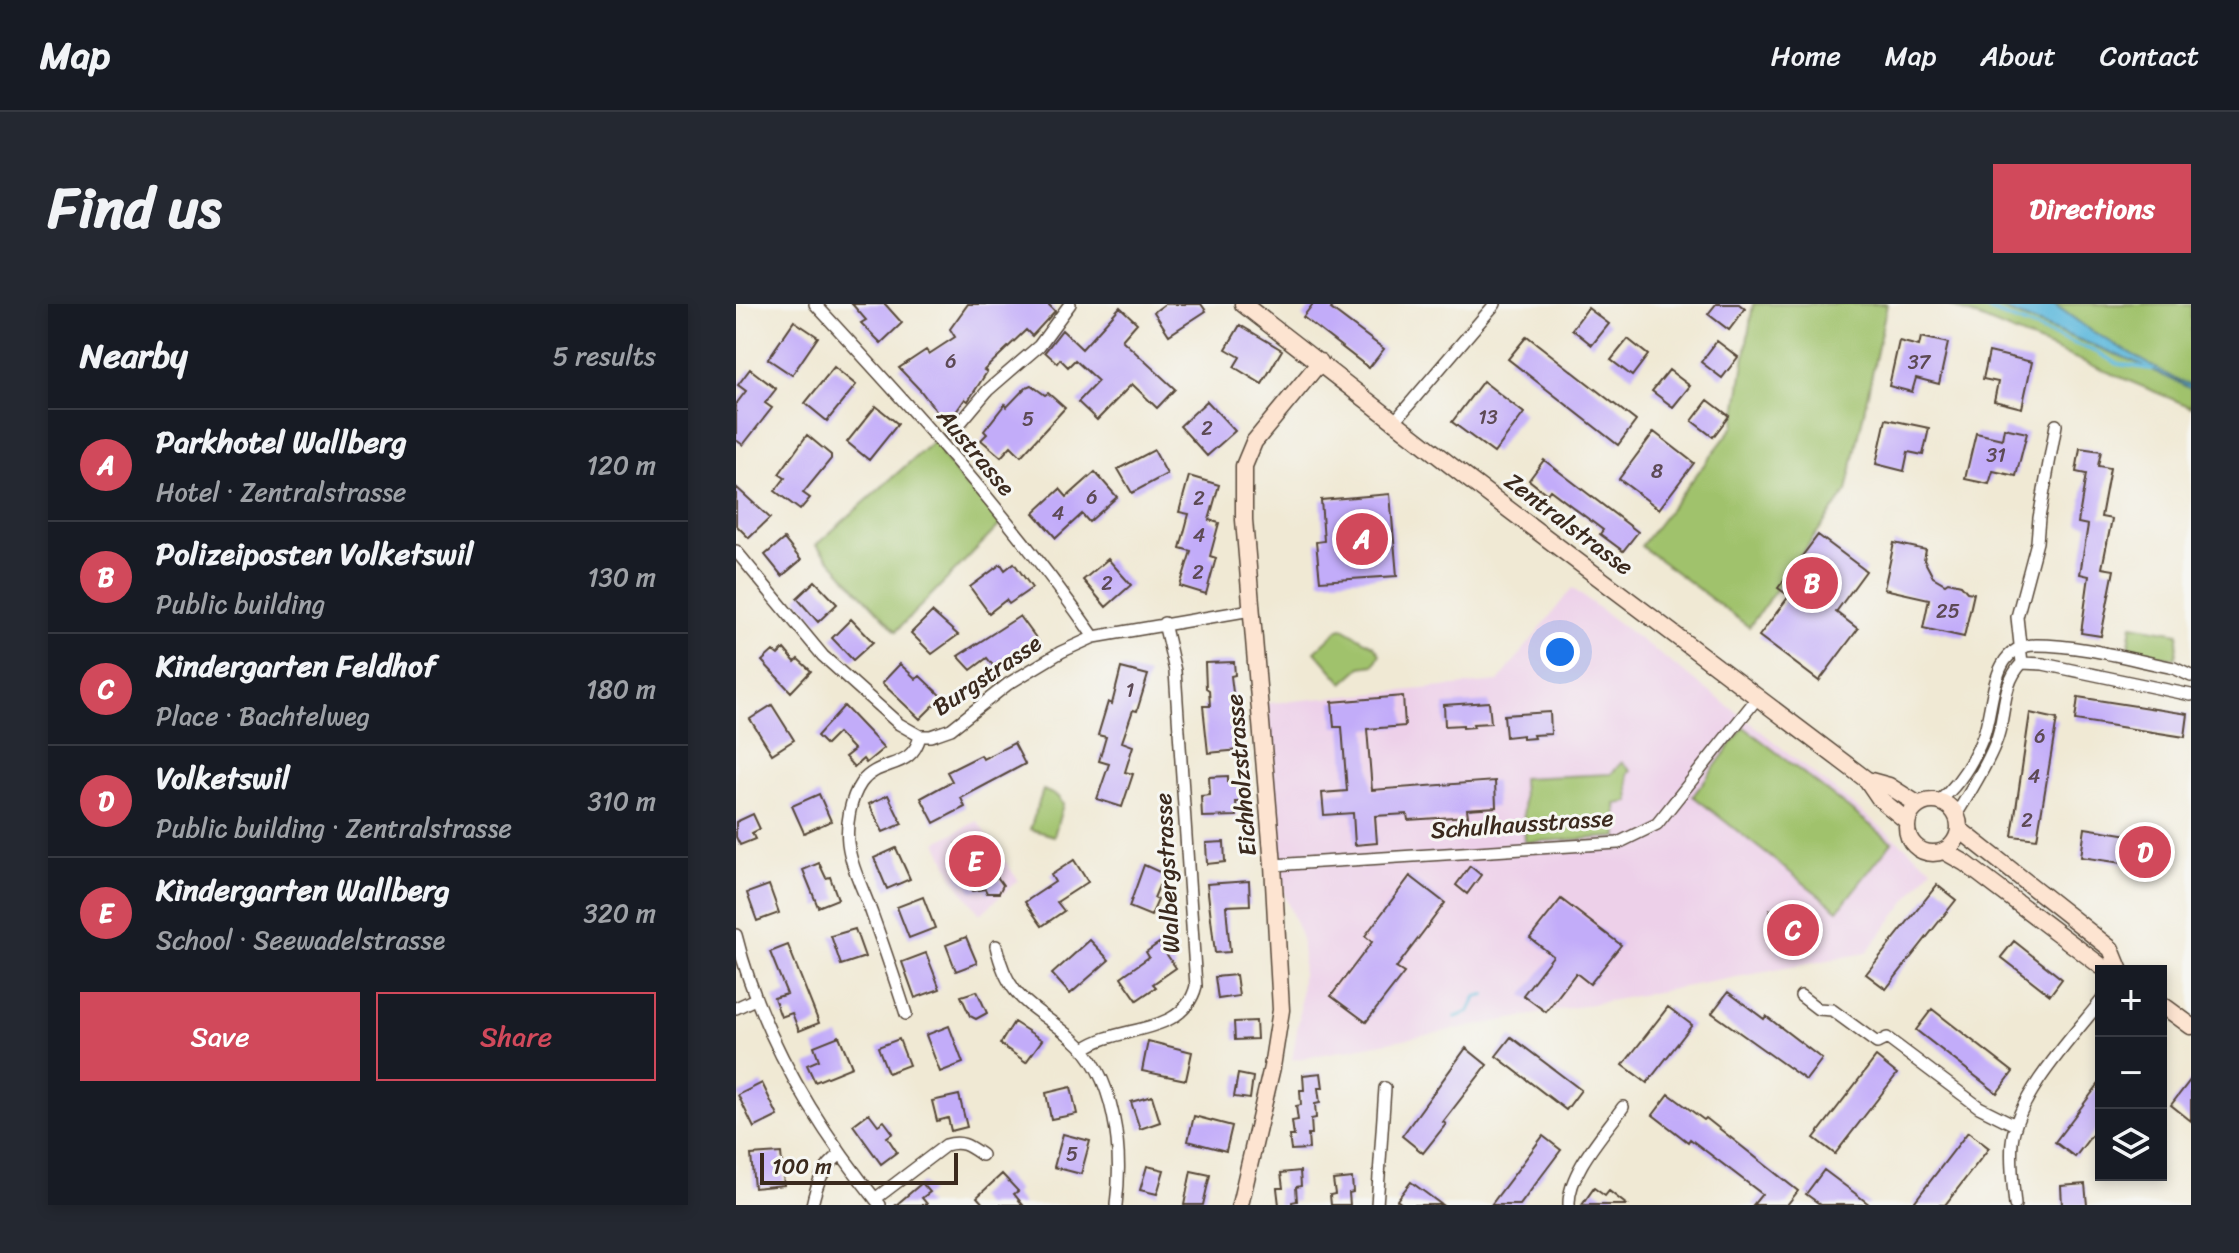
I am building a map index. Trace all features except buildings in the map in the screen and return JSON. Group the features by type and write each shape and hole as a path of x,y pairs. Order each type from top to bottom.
{"street":[{"name":"Austrasse","path":"815,304 899,395 990,502 1062,590 1094,637"},
{"path":"951,434 988,390 1039,346 1070,304"},
{"name":"Zentralstrasse","path":"1243,304 1467,478 1867,780 1880,799 1907,821"},
{"path":"1395,421 1495,304"},
{"name":"Eichholzstrasse","path":"1240,1205 1272,1067 1281,1010 1273,865 1244,505 1247,457 1265,426 1320,362"},
{"path":"2022,663 2017,617 2037,542 2056,425"},
{"path":"736,551 823,656 899,724 920,736"},
{"name":"Burgstrasse","path":"906,1014 851,856 849,826 854,798 864,779 877,769 908,758 918,746 920,736 931,736 951,729 1008,684 1061,652 1094,637 1251,610"},
{"name":"Walbergstrasse","path":"1084,1049 1168,1021 1187,1006 1196,986 1175,671 1164,623"},
{"path":"2100,965 1965,863 1944,851 1925,852 1916,848 1910,840 1907,821 1919,805 1938,802 1955,787 1983,736 1999,668 2019,648 2065,646 2174,668 2191,676"},
{"path":"2022,663 2043,664 2191,695"},
{"path":"1944,851 1955,842 1957,822 1997,741 2010,676 2022,663"},
{"name":"Schulhausstrasse","path":"1273,865 1618,843 1657,824 1758,697"},
{"name":"Zentralstrasse","path":"1867,780 1889,786 1919,805"},
{"path":"1938,802 1951,809 1957,822 2111,949 2118,965"},
{"path":"736,935 755,999 788,1070 841,1154 878,1202 946,1145 957,1142 967,1144 982,1155"},
{"path":"996,946 1020,999 1084,1049 1105,1088 1112,1112 1118,1171 1116,1205"},
{"path":"1801,996 1818,1009 1832,1010 1877,1043 1887,1038 1979,1107 2015,1125"},
{"path":"736,1008 755,999"},
{"path":"2167,1008 2191,1026"},
{"path":"2015,1205 2011,1164 2015,1125 2030,1094 2095,1009"},
{"path":"1377,1205 1385,1088"},
{"path":"1569,1205 1568,1192 1575,1175 1623,1107"},
{"path":"812,1205 823,1171 841,1154"}],"shaded area":[{"path":"1572,588 1743,717 1932,868 1866,953 1292,1060 1300,1012 1303,958 1301,936 1284,894 1260,704 1498,682"},
{"path":"977,821 1018,880 982,913 955,881 937,842"}],"green space":[{"path":"1753,304 1887,304 1847,491 1749,627 1641,546 1734,426"},
{"path":"1946,304 2191,304 2191,407"},
{"path":"936,439 945,449 941,455 967,487 973,482 1005,520 896,631 816,545"},
{"path":"2132,625 2179,633 2175,658 2128,651"},
{"path":"1343,628 1374,646 1380,654 1374,665 1361,667 1343,683 1315,651"},
{"path":"1744,727 1892,842 1838,910 1693,796"},
{"path":"1622,762 1631,771 1628,774 1630,802 1616,804 1618,837 1525,842 1522,778 1611,774"},
{"path":"1043,790 1057,796 1063,804 1054,836 1030,829"}],"water":[{"path":"1988,304 2054,304 2090,330 2191,385 2191,389 2133,361"}],"waterway":[{"path":"1973,304 2099,353 2118,364 2151,369"},
{"path":"1456,1017 1469,1012 1476,997 1485,995"}],"place":[{"name":"Parkhotel Wallberg","path":"1362,539"},
{"name":"Polizeiposten Volketswil","path":"1812,583"},
{"name":"Volketswil","path":"2145,852"},
{"name":"Kindergarten Wallberg","path":"975,861"},
{"name":"Kindergarten Feldhof","path":"1793,930"}]}
